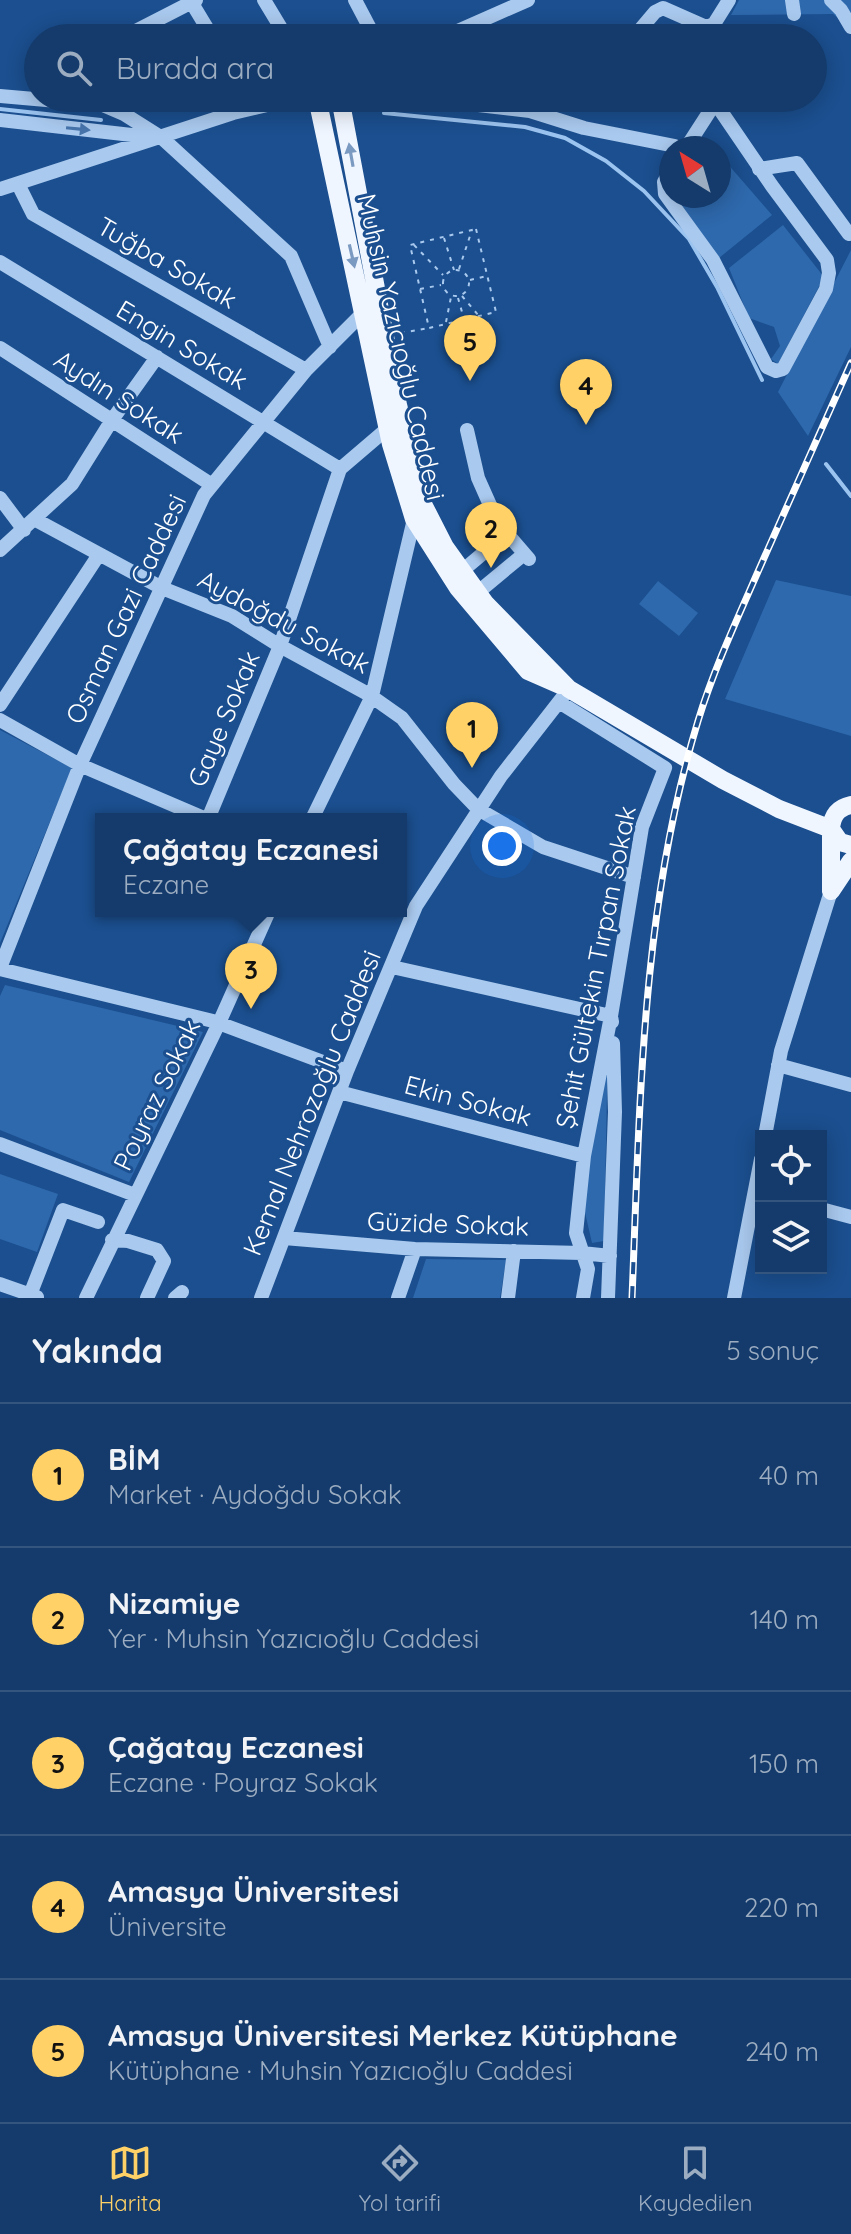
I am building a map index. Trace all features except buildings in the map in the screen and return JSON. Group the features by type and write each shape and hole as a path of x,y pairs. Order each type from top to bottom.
{"main road":[{"name":"Muhsin Yazıcıoğlu Caddesi","path":"320,112 388,428 414,519 458,588 528,671 564,695 631,727 779,809 831,829 840,842 851,845"},
{"name":"Muhsin Yazıcıoğlu Caddesi","path":"343,112 384,336 423,504 445,547 477,593 564,695"},
{"path":"831,891 832,819 845,807 851,792"},
{"path":"831,891 851,861"}],"street":[{"path":"264,0 279,24"},
{"path":"355,0 368,24"},
{"path":"717,24 729,0"},
{"path":"831,0 851,27"},
{"path":"149,24 193,1 205,24"},
{"path":"473,24 519,2"},
{"path":"645,24 663,8 699,24"},
{"path":"0,96 24,97"},
{"path":"119,112 162,138 291,256 330,347"},
{"path":"0,189 237,112"},
{"path":"533,112 584,128 659,143"},
{"path":"688,136 705,112"},
{"path":"676,208 699,238 767,367 776,371 785,366 826,289 829,273 827,260 721,112"},
{"path":"0,120 162,138"},
{"path":"759,169 797,163 849,234"},
{"name":"Tuğba Sokak","path":"18,184 33,214 306,370"},
{"name":"Engin Sokak","path":"0,262 340,469"},
{"name":"Osman Gazi Caddesi","path":"0,969 80,765 204,495 306,370 364,312"},
{"name":"Aydın Sokak","path":"0,348 212,485"},
{"path":"0,550 72,484 157,357"},
{"path":"340,469 388,428"},
{"path":"467,430 478,478 498,523 527,556 477,593"},
{"name":"Gaye Sokak","path":"210,813 280,646 340,469"},
{"path":"0,498 30,525"},
{"path":"315,813 372,696 414,519"},
{"name":"Aydoğdu Sokak","path":"30,525 162,588 232,616 372,696 402,718 478,809 543,847 634,877"},
{"path":"462,571 507,533"},
{"path":"0,705 98,556"},
{"name":"Kemal Nehrozoğlu Caddesi","path":"261,1298 347,1071 416,906 478,809 564,695"},
{"name":"Şehit Gültekin Tırpan Sokak","path":"564,695 665,768 642,827 584,1156 576,1233 588,1269 583,1298"},
{"path":"0,720 80,765 193,813"},
{"path":"766,1130 778,1065 831,891"},
{"path":"407,902 416,906"},
{"name":"Poyraz Sokak","path":"86,1298 219,1023 266,917"},
{"path":"392,967 611,1016 615,1112 608,1298"},
{"path":"0,969 219,1023 347,1071"},
{"path":"778,1065 851,1085"},
{"name":"Ekin Sokak","path":"339,1092 584,1156"},
{"path":"0,1144 135,1195"},
{"path":"734,1298 756,1202"},
{"path":"0,1284 34,1296 63,1210 98,1222"},
{"path":"827,1211 851,1217"},
{"name":"Güzide Sokak","path":"284,1238 415,1249 610,1256"},
{"path":"112,1240 128,1241 157,1250 164,1261 147,1298"},
{"path":"398,1298 415,1249"},
{"path":"508,1298 514,1251"}],"path":[{"path":"384,336 429,328 496,312 476,229 410,245 429,328"},
{"path":"444,237 456,270 465,274 468,280 468,290 459,296 446,293 442,284 445,276 456,270 472,230"},
{"path":"413,244 445,276"},
{"path":"468,280 487,276"},
{"path":"420,289 442,284"},
{"path":"445,324 451,296"},
{"path":"459,296 479,316"},
{"path":"459,296 464,320"}],"shaded area":[{"path":"739,0 851,0 851,29 833,14 731,15"},
{"path":"731,168 772,215 719,258 682,208 731,208"},
{"path":"783,225 824,277 778,364 771,359 780,346 774,327 749,318 729,268"},
{"path":"851,250 851,347 808,436 778,392"},
{"path":"776,580 851,596 851,736 725,699"},
{"path":"658,581 698,613 679,636 639,604"},
{"path":"0,730 72,768 0,943"},
{"path":"5,985 203,1032 129,1182 0,1130 0,996"},
{"path":"608,1043 604,1241 592,1243 583,1204"},
{"path":"0,1174 58,1194 37,1252 0,1239"},
{"path":"426,1259 506,1260 500,1298 413,1298"}],"waterway":[{"path":"0,109 24,112"},
{"path":"28,112 101,120"},
{"path":"384,113 525,127 565,138 606,161 644,191 689,239 717,287 762,380"},
{"path":"826,464 851,496"}],"railway":[{"path":"632,1298 647,1007 654,934 679,791 698,721 720,659 851,363"}],"place":[{"name":"Amasya Üniversitesi Merkez Kütüphane","path":"470,381"},
{"name":"Amasya Üniversitesi","path":"586,425"},
{"name":"Nizamiye","path":"491,568"},
{"name":"BİM","path":"472,768"},
{"name":"Çağatay Eczanesi","path":"251,1009"}]}
